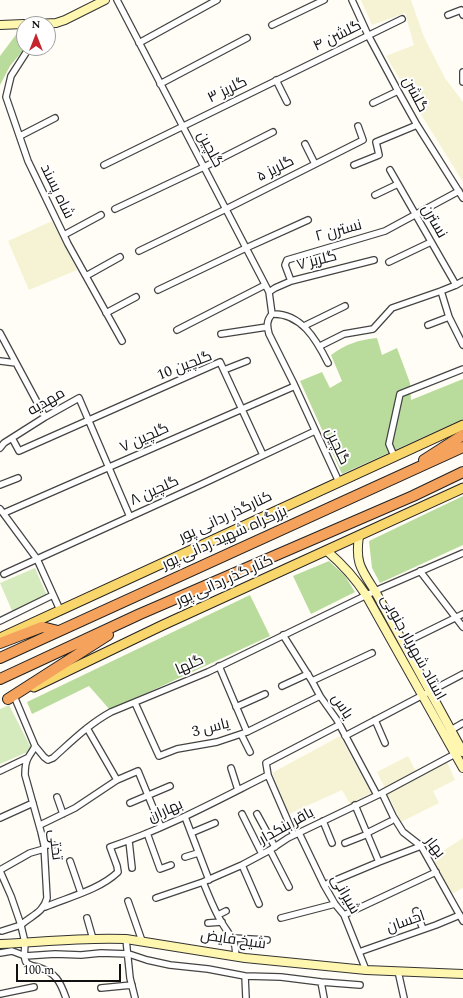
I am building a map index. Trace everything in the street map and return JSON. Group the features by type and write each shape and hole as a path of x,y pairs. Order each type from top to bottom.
{"highway":[{"path":"392,481 463,435"},
{"name":"بزرگراه شهید ردانی پور","path":"0,658 392,481 463,447"},
{"path":"0,679 140,614 406,499 463,472"},
{"path":"7,699 140,614"},
{"path":"0,644 42,627 58,631"}],"main road":[{"name":"کنارگذر ردانی پور","path":"0,638 463,425"},
{"name":"کنار گذر ردانی پور","path":"7,699 170,622 463,488"}],"street":[{"path":"56,23 105,0"},
{"name":"گلچین","path":"117,0 269,292 272,314 268,319 267,327 269,334 295,386 339,482"},
{"path":"139,43 217,0"},
{"path":"272,25 324,0"},
{"name":"گلشن","path":"352,0 368,35 398,92 463,198"},
{"path":"448,15 460,10 463,15"},
{"name":"گلشن ۴","path":"285,76 402,19"},
{"path":"0,25 16,24"},
{"path":"160,84 247,38"},
{"name":"شاه پسند","path":"24,56 11,76 6,97 28,161 64,235 122,341"},
{"path":"462,73 463,82"},
{"name":"گلریز ۳","path":"104,165 285,76"},
{"path":"276,80 287,102"},
{"path":"373,103 398,92"},
{"path":"20,136 55,118"},
{"path":"354,165 379,155 376,142 417,125"},
{"name":"گلریز ۵","path":"139,251 364,140 358,126"},
{"path":"116,209 204,168 273,132"},
{"path":"305,144 314,164"},
{"name":"نسترن","path":"390,170 456,285"},
{"path":"375,196 398,184"},
{"path":"415,214 459,191"},
{"name":"نسترن ۲","path":"291,281 285,265 287,260 303,254 386,231 415,214"},
{"path":"64,235 101,215"},
{"path":"158,290 308,220"},
{"path":"389,262 431,242"},
{"path":"86,276 120,257"},
{"name":"گلریز ۷","path":"269,292 291,281 374,260"},
{"path":"320,346 344,334 373,329 392,308 441,291 463,281"},
{"path":"177,330 265,285"},
{"path":"441,291 449,317 463,345"},
{"path":"106,313 136,297"},
{"path":"304,326 345,306"},
{"path":"272,314 290,316 304,326 320,346 328,362"},
{"path":"428,325 449,317"},
{"path":"221,334 267,327"},
{"path":"0,333 45,417"},
{"path":"0,360 16,363"},
{"path":"224,370 247,361"},
{"name":"گلچین 10","path":"88,421 220,362 263,455"},
{"path":"394,456 389,444 400,394 463,369"},
{"name":"گلچین ۷","path":"2,511 109,468 242,408 295,386"},
{"name":"مهدیه","path":"0,448 4,443 45,417 79,398 130,517"},
{"path":"12,438 19,451 88,421"},
{"name":"گلچین ۸","path":"4,574 130,517 315,430"},
{"path":"0,485 18,478"},
{"path":"2,511 37,559 60,610"},
{"name":"استاد شهریار جنوبی","path":"359,536 358,560 404,643 426,694 451,730 463,768"},
{"name":"استاد شهریار جنوبی","path":"326,551 340,562 356,579 426,694 459,753"},
{"name":"گلها","path":"35,746 44,758 48,760 53,758 96,720 111,712 219,666 375,590 463,553"},
{"path":"420,571 463,627"},
{"path":"0,621 53,595"},
{"path":"404,643 463,614"},
{"name":"یاس","path":"283,635 339,725 379,794"},
{"path":"312,681 372,653"},
{"path":"219,666 236,708 250,752"},
{"path":"282,686 308,674"},
{"path":"345,736 463,674"},
{"path":"236,708 265,694"},
{"name":"یاس 3","path":"135,703 159,756 177,749 217,742 244,733 320,696"},
{"path":"0,771 27,758 35,746 7,699"},
{"path":"375,720 385,743"},
{"path":"451,730 463,723"},
{"path":"296,834 268,775 266,763 339,725"},
{"path":"87,728 117,780"},
{"name":"باقر بنکدار","path":"156,898 206,881 242,865 296,834 459,753"},
{"name":"تختی","path":"27,758 25,775 40,825 44,847 47,898 45,907"},
{"path":"231,768 238,790"},
{"path":"40,825 79,806 117,780 138,771 161,828"},
{"name":"بهاران","path":"45,907 100,884 118,872 110,847 161,828 268,775"},
{"path":"130,802 170,786"},
{"name":"بهار","path":"379,794 403,832 421,846 463,921"},
{"path":"57,797 63,814"},
{"path":"0,818 33,803"},
{"path":"355,805 379,862"},
{"path":"242,814 262,854"},
{"path":"257,814 289,887"},
{"path":"185,817 218,915 233,938 236,949 235,957"},
{"path":"323,821 332,843"},
{"path":"345,843 367,834 391,821"},
{"path":"190,833 215,823"},
{"path":"147,834 160,869 171,865"},
{"name":"شیرانی","path":"296,834 335,904 344,915 366,970"},
{"path":"128,841 132,868"},
{"path":"53,844 30,853 0,870 21,925 25,943 26,962 30,966 37,967 55,976 61,983 66,998"},
{"path":"324,885 421,846"},
{"path":"185,857 198,853"},
{"path":"70,861 81,892"},
{"path":"242,865 258,904"},
{"path":"344,915 436,872"},
{"path":"128,901 142,941"},
{"path":"281,918 335,904"},
{"path":"2,931 21,925 45,907"},
{"path":"218,915 226,912"},
{"path":"416,912 423,929"},
{"name":"احسان","path":"359,952 460,915"},
{"path":"87,918 93,939"},
{"path":"208,923 222,922"},
{"path":"233,938 267,940"},
{"name":"شیخ فایض","path":"0,944 93,939 126,939 235,957 366,970 463,974"},
{"path":"126,939 135,998"},
{"name":"شیخ فایض","path":"0,953 12,951 25,956 55,954 81,955 101,952 128,954 170,965 208,969 245,976 360,985"},
{"path":"398,971 404,998"},
{"path":"245,976 246,998"},
{"path":"321,982 324,998"},
{"path":"101,988 132,985"},
{"path":"0,994 34,988"}],"shaded area":[{"path":"361,0 411,0 424,37 445,78 463,102 463,182 386,56 414,45 405,13 372,25"},
{"path":"52,221 77,270 29,290 8,241"},
{"path":"340,736 371,793 350,804 342,790 289,814 272,773"},
{"path":"408,756 418,775 447,762 455,780 433,791 439,803 401,822 377,772"},
{"path":"463,838 463,888 452,894 432,858"}],"green space":[{"path":"16,35 16,56 18,56 10,66 0,85 0,56"},
{"path":"377,338 382,355 397,348 410,383 411,400 463,379 463,419 342,474 300,381 322,372 330,388 342,381 331,355 352,343"},
{"path":"463,496 463,545 380,583 372,568 369,541"},
{"path":"329,561 345,576 355,592 311,614 293,576"},
{"path":"35,568 48,598 13,613 0,583"},
{"path":"250,595 270,636 110,710 89,686 32,714 27,702"},
{"path":"9,705 32,750 0,764 0,709"}]}
